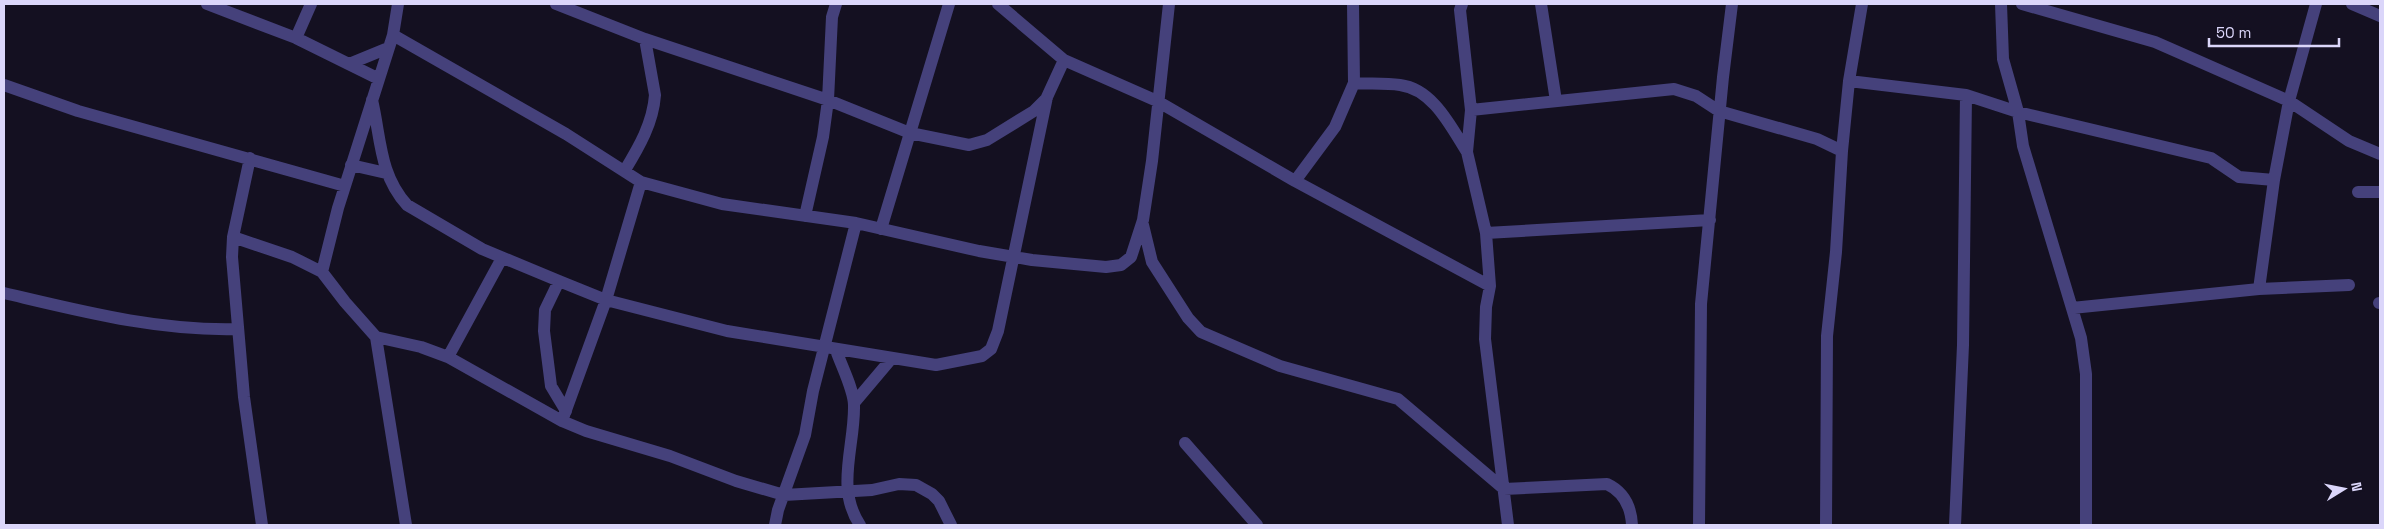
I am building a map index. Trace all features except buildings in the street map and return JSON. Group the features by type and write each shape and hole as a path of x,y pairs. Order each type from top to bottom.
{"street":[{"path":"207,4 296,38 379,78"},
{"path":"296,38 311,4"},
{"path":"322,272 351,165 393,35 398,4"},
{"path":"556,4 645,39 828,100 910,132 969,145 978,143 1034,111 1047,97"},
{"path":"805,216 823,137 828,100 832,16 836,4"},
{"path":"881,228 949,4"},
{"path":"998,4 1064,60 1158,100 1295,181 1490,286"},
{"path":"393,35 469,77 625,170 641,182 722,204 856,223 1014,257 1095,266 1121,264 1131,257 1143,220 1152,161 1169,4"},
{"path":"1295,181 1335,128 1354,83 1353,4"},
{"path":"1462,4 1460,10 1471,110 1467,152 1486,233 1490,286 1486,307 1485,339 1508,525"},
{"path":"1541,4 1556,101"},
{"path":"1699,525 1701,304 1719,110 1732,4"},
{"path":"1826,525 1827,336 1836,252 1842,151 1849,81 1862,4"},
{"path":"2001,4 2003,58 2018,112 2023,146 2081,338 2086,374 2086,525"},
{"path":"2022,4 2155,42 2290,101 2349,142 2380,154"},
{"path":"2259,288 2274,180 2290,101 2316,4"},
{"path":"2352,4 2380,16"},
{"path":"625,170 640,147 654,104 655,95 645,39"},
{"path":"349,64 388,48"},
{"path":"372,100 386,173 407,205 482,250 606,300 727,331 830,349 945,364 982,356 991,349 998,331 1047,97 1064,60"},
{"path":"1849,81 1966,95 2018,112 2211,158 2240,177 2274,180"},
{"path":"1354,83 1402,85 1419,92 1440,111 1467,152"},
{"path":"4,85 87,113 345,186"},
{"path":"1471,110 1674,89 1696,96 1719,110 1817,140 1842,151"},
{"path":"1955,525 1963,345 1966,95"},
{"path":"250,158 233,236 232,257 244,397 262,525"},
{"path":"351,165 386,173"},
{"path":"564,416 606,300 641,182"},
{"path":"2358,192 2380,192"},
{"path":"1143,220 1152,262 1188,318 1201,332 1280,366 1398,399 1504,489 1606,484 1614,487 1628,503 1632,525"},
{"path":"1486,233 1710,220"},
{"path":"775,525 801,450 813,391 830,349 833,305 856,223"},
{"path":"233,236 292,257 322,272 376,337 406,525"},
{"path":"448,357 502,258"},
{"path":"559,281 546,310 544,332 551,386 564,416"},
{"path":"2072,308 2259,288 2349,285"},
{"path":"4,293 140,323 199,330 237,329"},
{"path":"376,337 421,347 448,357 564,416 586,431 670,456 736,482 784,495 872,490 899,484 916,485 932,494 951,525"},
{"path":"830,349 854,403 846,491 855,518 860,525"},
{"path":"854,403 892,358"},
{"path":"1185,443 1258,525"}]}
